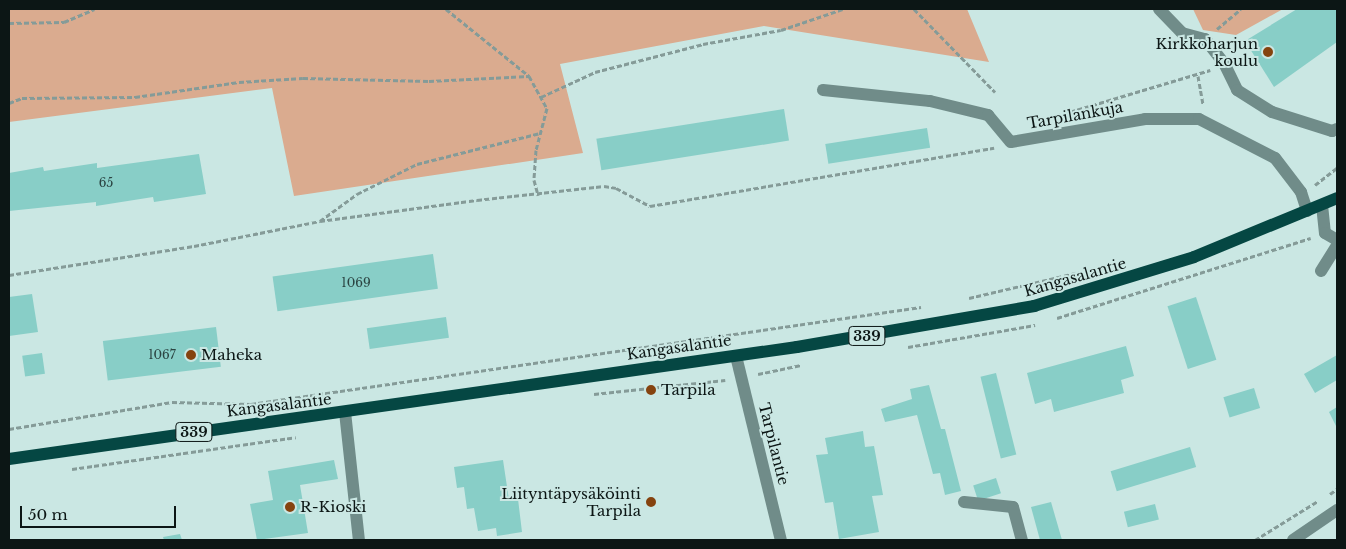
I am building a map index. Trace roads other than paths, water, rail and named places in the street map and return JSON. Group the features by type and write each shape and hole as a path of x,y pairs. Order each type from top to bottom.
{"main road":[{"name":"Kangasalantie","path":"9,459 736,356 1034,306 1194,257 1337,198"}],"street":[{"path":"1160,9 1182,33 1206,39 1224,63 1237,90 1272,112 1332,131 1337,130"},
{"name":"Tarpilankuja","path":"823,90 930,101 988,115 1011,142 1145,119 1205,121 1275,158 1301,192 1307,211"},
{"path":"1322,205 1325,233 1337,240"},
{"path":"1321,271 1337,245"},
{"name":"Tarpilantie","path":"736,356 781,540"},
{"path":"345,412 359,540"},
{"path":"964,502 1013,507 1022,540"},
{"path":"1293,540 1337,510"}],"place":[{"name":"Kirkkoharjun koulu","path":"1268,52"},
{"name":"Maheka","path":"191,355"},
{"name":"Tarpila","path":"651,390"},
{"name":"Liityntäpysäköinti Tarpila","path":"651,502"},
{"name":"R-Kioski","path":"290,507"}]}
